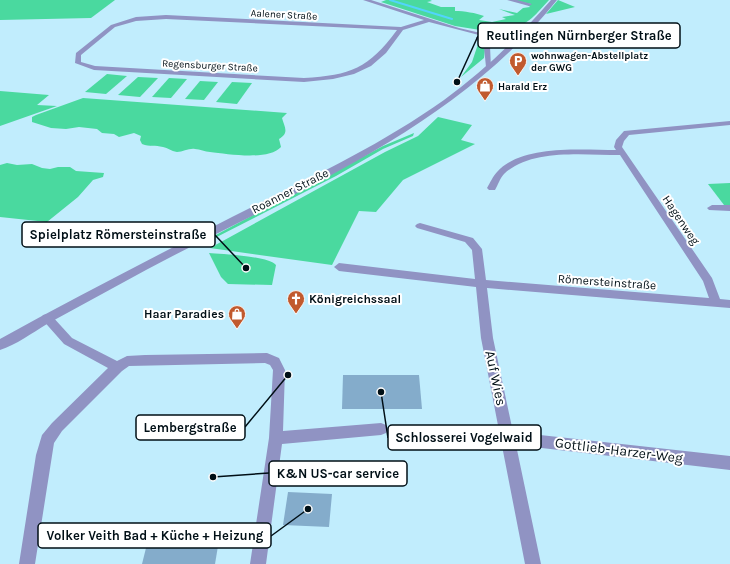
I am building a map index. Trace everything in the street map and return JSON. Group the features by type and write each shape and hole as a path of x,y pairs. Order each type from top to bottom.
{"street":[{"path":"366,0 457,29 478,38 510,43"},
{"path":"510,0 530,4"},
{"name":"Roanner Straße","path":"0,345 47,318 381,143 440,106 489,66 554,0"},
{"name":"Aalener Straße","path":"136,19 166,17 401,29 430,20"},
{"name":"Regensburger Straße","path":"136,19 113,26 78,54 78,63 94,68 304,80 329,79 361,70 378,58 401,29"},
{"path":"457,29 501,32 529,26"},
{"path":"457,29 500,39 510,43"},
{"path":"478,38 487,46 489,66"},
{"path":"492,188 505,168 521,159 537,154 621,154 618,144 627,133 730,123"},
{"name":"Hagenweg","path":"621,154 701,271 713,293 716,303"},
{"path":"712,208 730,208"},
{"path":"420,226 462,238 474,244 479,256 482,285"},
{"name":"Römersteinstraße","path":"339,267 482,285 730,304"},
{"name":"Auf Wies","path":"482,285 487,338 533,564"},
{"path":"47,318 68,341 117,367"},
{"path":"27,564 42,455 47,440 57,427 117,367 127,361 267,358 275,362 279,370 276,438 258,564"},
{"path":"276,438 382,429"},
{"name":"Gottlieb-Harzer-Weg","path":"508,438 730,463"}],"green space":[{"path":"0,0 115,0 91,18 0,20"},
{"path":"386,0 430,0 432,1 427,2 441,7 455,7 455,11 470,12 481,15 484,16 479,20 492,22 506,19 502,17 515,15 499,9 517,13 523,8 530,7 528,5 531,4 513,0 549,0 527,22 516,27 498,31 504,28 480,30 455,26 381,2"},
{"path":"558,0 575,7 546,14"},
{"path":"480,42 485,49 484,58 461,77 472,62"},
{"path":"107,74 127,76 106,94 85,92"},
{"path":"138,77 158,78 140,97 118,95"},
{"path":"169,78 187,79 171,98 152,97"},
{"path":"200,81 218,82 204,100 185,99"},
{"path":"232,82 252,83 237,104 216,102"},
{"path":"0,91 49,95 37,105 57,106 0,126"},
{"path":"83,98 287,113 282,118 285,132 279,139 281,147 275,151 267,154 247,156 208,152 199,149 177,152 163,147 142,144 140,140 141,136 134,133 119,137 114,134 102,133 97,129 79,127 66,129 51,128 32,122 32,117 36,115"},
{"path":"438,117 472,125 461,140 475,144 403,180 376,212 359,211 332,265 210,248 385,152 418,136"},
{"path":"414,133 413,136 383,149 336,176 203,244 197,245 383,146"},
{"path":"7,163 17,165 32,164 50,169 70,167 76,171 104,173 103,177 93,180 78,197 47,222 0,217 0,165"},
{"path":"730,183 730,205 724,205 708,184"},
{"path":"209,253 245,256 272,262 276,265 272,285 228,284 221,277"}],"building":[{"path":"343,375 419,375 422,409 342,409"},
{"path":"288,492 332,494 329,527 283,525"},
{"path":"220,534 215,564 142,564 149,536"}],"waterway":[{"path":"390,0 452,19"}],"place":[{"name":"wohnwagen-Abstellplatz der GWG","path":"518,76"},
{"name":"Reutlingen Nürnberger Straße","path":"457,82"},
{"name":"Harald Erz","path":"485,101"},
{"name":"Spielplatz Römersteinstraße","path":"246,268"},
{"name":"Königreichssaal","path":"296,314"},
{"name":"Haar Paradies","path":"237,329"},
{"name":"Lembergstraße","path":"288,375"},
{"name":"Schlosserei Vogelwaid","path":"381,392"},
{"name":"K&N US-car service","path":"213,477"},
{"name":"Volker Veith Bad + Küche + Heizung","path":"308,509"}]}
